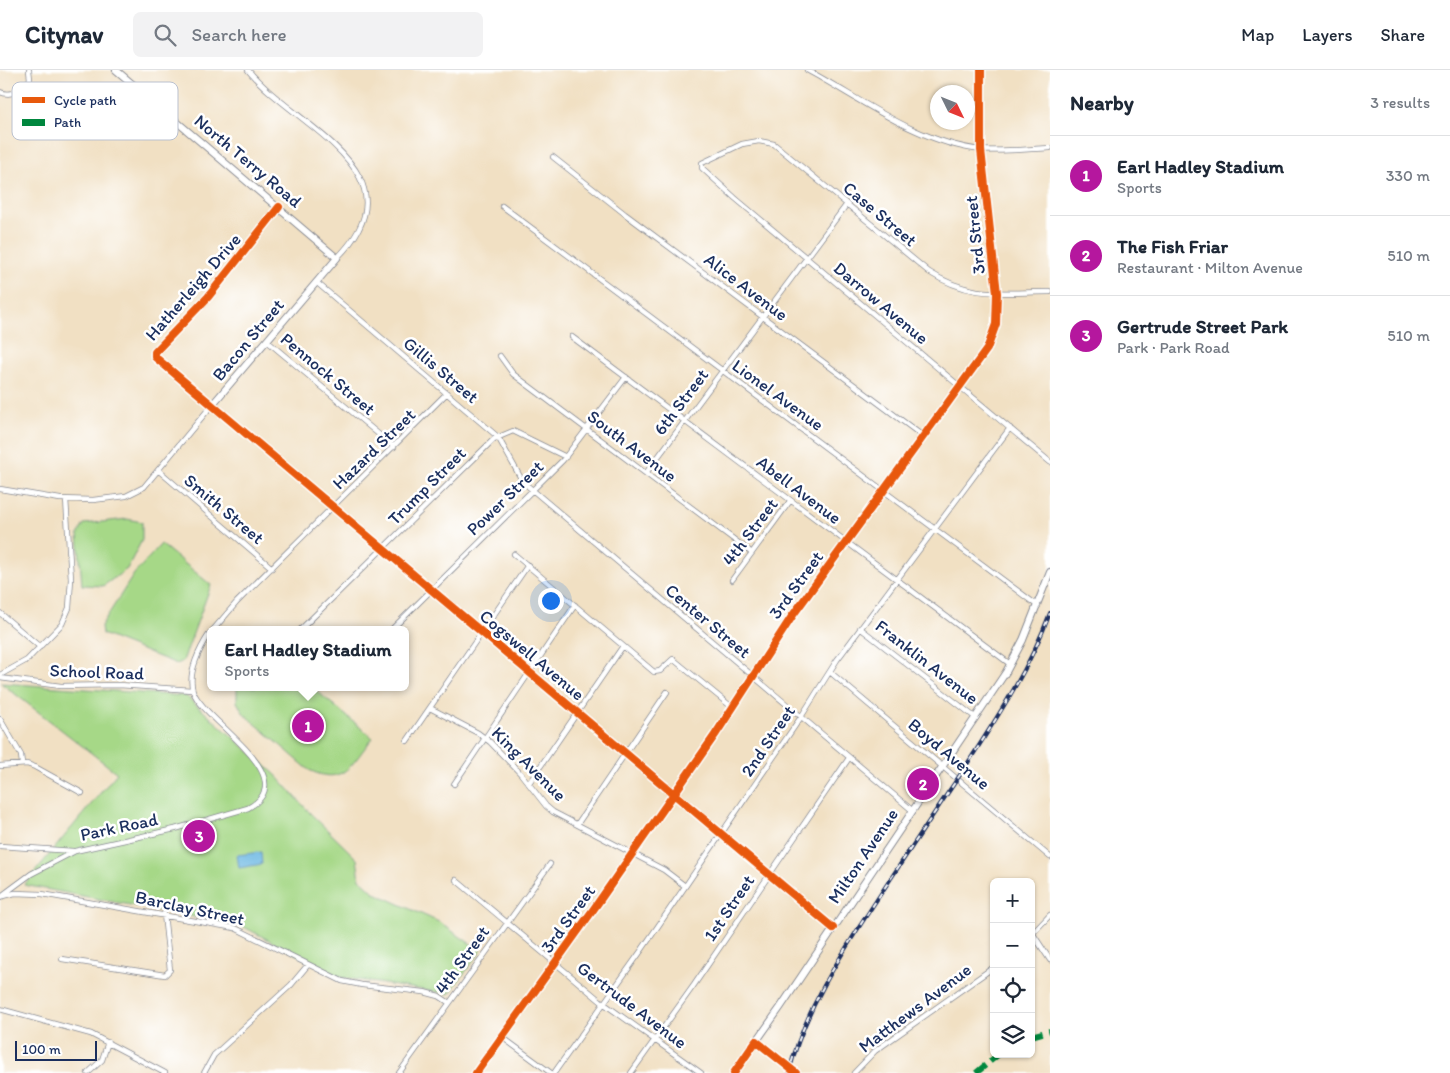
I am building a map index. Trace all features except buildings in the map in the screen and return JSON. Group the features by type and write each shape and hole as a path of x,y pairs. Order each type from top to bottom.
{"street":[{"path":"28,82 30,79 29,70"},
{"name":"North Terry Road","path":"116,70 130,82"},
{"path":"248,70 263,86 327,139 353,164 358,172 365,194 364,214 359,232 352,243 337,258"},
{"path":"807,70 895,122 939,139 981,150 1050,148"},
{"name":"3rd Street","path":"476,1073 733,708 780,634 845,541 961,388 991,339 996,324 997,293 981,150 981,70"},
{"name":"North Terry Road","path":"178,123 337,258"},
{"name":"Case Street","path":"704,162 742,144 765,141 774,144 929,272 947,284 970,291 997,293 1050,292"},
{"name":"Alice Avenue","path":"553,157 762,317 924,437"},
{"name":"Darrow Avenue","path":"704,162 701,165 702,168 806,259 1050,462"},
{"name":"6th Street","path":"646,473 847,204"},
{"name":"Lionel Avenue","path":"502,206 1038,606"},
{"name":"Hatherleigh Drive","path":"212,406 155,357 155,352 208,297 278,208"},
{"name":"Bacon Street","path":"0,490 66,499 116,498 137,492 158,470 337,258"},
{"name":"Gillis Street","path":"316,282 498,437 523,482 532,490"},
{"name":"Abell Avenue","path":"572,337 1010,664"},
{"name":"Pennock Street","path":"267,341 394,447"},
{"name":"South Avenue","path":"500,356 514,374 752,553"},
{"name":"Power Street","path":"395,626 566,457 626,377"},
{"name":"Hazard Street","path":"216,626 223,616 447,393"},
{"name":"Cogswell Avenue","path":"212,406 833,928"},
{"name":"2nd Street","path":"552,1073 685,886 860,628 1010,428"},
{"path":"498,437 514,431 522,433 566,457"},
{"name":"Trump Street","path":"304,626 498,437"},
{"name":"Smith Street","path":"158,470 272,568"},
{"name":"Center Street","path":"532,490 912,810"},
{"path":"0,676 16,668 40,647 65,618 71,600 66,499"},
{"name":"4th Street","path":"732,580 790,501"},
{"path":"514,554 658,673 673,659 733,708"},
{"path":"407,741 528,565"},
{"name":"Milton Avenue","path":"734,1073 976,718 1010,664 1038,606 1050,572"},
{"path":"454,784 576,605"},
{"path":"0,613 40,647"},
{"name":"Franklin Avenue","path":"860,628 976,718"},
{"path":"192,690 196,660 207,640"},
{"path":"528,783 623,646"},
{"name":"Boyd Avenue","path":"830,672 1050,857"},
{"name":"School Road","path":"0,676 61,686 119,685 192,690"},
{"name":"Park Road","path":"2,896 31,874 75,851 175,829 248,808 258,801 264,790 263,771 250,754 201,704 192,690"},
{"path":"578,823 667,692"},
{"name":"King Avenue","path":"430,708 485,738 528,783 546,806 664,870 685,886"},
{"path":"0,719 21,755 22,764"},
{"name":"1st Street","path":"631,1073 849,758"},
{"path":"0,766 22,764 35,767 82,793"},
{"path":"0,846 75,851"},
{"name":"4th Street","path":"399,1073 448,1002 550,864"},
{"name":"Gertrude Avenue","path":"456,880 603,1003 701,1073"},
{"name":"Barclay Street","path":"2,896 33,893 164,914 235,928 254,936 307,966 342,981 424,992 439,996 448,1002"},
{"path":"62,959 165,975 170,970 164,914"},
{"path":"1035,931 1050,916"},
{"path":"1035,938 1050,960"},
{"path":"204,1073 214,1055 291,985 307,966"},
{"name":"Matthews Avenue","path":"854,1073 875,1051 993,968"},
{"path":"0,1009 73,1029 108,1042 165,1073"},
{"path":"502,1038 552,1073"},
{"path":"756,1041 796,1073"},
{"path":"88,1073 102,1060 108,1042"}],"green space":[{"path":"127,519 142,522 142,540 127,569 103,586 82,585 78,535 84,524"},
{"path":"161,544 211,585 183,661 177,664 102,634 101,626 134,574"},
{"path":"1,683 186,696 276,775 310,813 357,859 360,879 375,893 439,922 481,951 449,994 339,977 242,926 24,885 117,773"},
{"path":"237,691 317,691 373,738 354,763 347,769 340,774 332,776 322,775 309,770 244,714 237,702"}],"water":[{"path":"261,852 262,864 239,868 237,855"}],"railway":[{"path":"789,1073 803,1029 824,986 848,944 999,714 1022,675 1050,613"}],"marked path":[{"path":"1035,1035 1050,1031"},
{"path":"976,1073 994,1058"}],"cycle path":[{"path":"476,1073 715,735 793,615 987,349 996,324 997,293 981,150 981,70"},
{"path":"279,207 208,297 155,352 155,357 833,928"},
{"path":"734,1073 756,1041 796,1073"}],"place":[{"name":"Earl Hadley Stadium","path":"308,726"},
{"name":"The Fish Friar","path":"923,784"},
{"name":"Gertrude Street Park","path":"199,836"}]}
